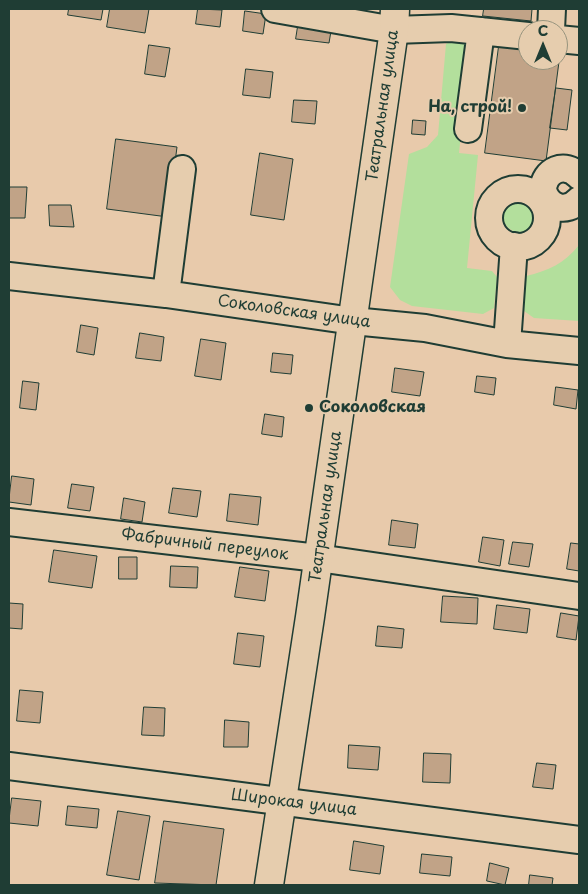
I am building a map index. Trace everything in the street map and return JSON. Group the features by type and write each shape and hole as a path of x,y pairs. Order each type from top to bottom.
{"main road":[{"name":"Театральная улица","path":"269,885 353,321 394,19"}],"street":[{"path":"275,9 394,19 451,19 481,32 518,35"},
{"path":"468,129 481,32"},
{"path":"166,294 182,169"},
{"path":"565,209 549,202 543,190 544,184 550,172 556,169 569,169 579,176"},
{"path":"520,189 533,193 543,203 565,209 536,240 528,245 514,246 505,243 497,237 490,224 492,205 502,194 520,189"},
{"path":"507,344 514,246"},
{"name":"Соколовская улица","path":"9,276 166,294 353,321 425,328 507,344 579,351"},
{"name":"Фабричный переулок","path":"9,522 318,558 579,596"},
{"name":"Широкая улица","path":"9,766 579,840"}],"green space":[{"path":"452,41 462,41 470,48 459,153 478,155 467,268 492,271 497,277 494,308 483,314 412,306 400,300 390,287 409,154 427,147 438,135 446,44"},
{"path":"519,200 530,205 535,216 530,227 519,232 508,227 503,216 508,205"},
{"path":"579,245 579,321 534,318 524,311 526,276 542,272 556,265 568,257"}],"building":[{"path":"69,9 103,9 101,20 68,15"},
{"path":"110,9 149,9 145,33 107,27"},
{"path":"198,9 222,10 220,27 196,24"},
{"path":"484,9 532,9 531,20 483,16"},
{"path":"245,11 266,14 263,34 243,31"},
{"path":"299,20 332,25 329,43 296,39"},
{"path":"149,45 170,48 165,77 145,74"},
{"name":"На, строй!","path":"499,46 518,49 518,70 558,70 546,161 485,153"},
{"path":"246,69 273,72 270,98 243,95"},
{"path":"556,88 572,90 567,130 550,128"},
{"path":"294,100 317,101 315,124 292,122"},
{"path":"413,120 426,121 425,135 412,134"},
{"path":"116,139 177,147 168,217 107,209"},
{"path":"260,153 293,159 284,220 251,215"},
{"path":"10,187 27,187 25,218 9,218"},
{"path":"49,205 71,205 74,227 50,226"},
{"path":"81,325 98,328 94,355 77,352"},
{"path":"140,333 164,337 161,361 136,358"},
{"path":"201,339 226,343 221,380 195,376"},
{"path":"273,353 293,355 291,374 271,372"},
{"path":"395,368 424,372 420,396 392,392"},
{"path":"477,376 496,378 494,395 475,392"},
{"path":"23,381 39,383 36,410 20,408"},
{"path":"556,387 578,390 576,409 554,405"},
{"path":"265,414 284,417 282,437 262,434"},
{"path":"12,476 34,479 31,505 9,502"},
{"path":"72,484 94,487 90,511 68,508"},
{"path":"173,488 201,491 197,517 169,513"},
{"path":"230,494 261,497 258,525 227,521"},
{"path":"124,498 145,502 142,522 121,519"},
{"path":"392,520 418,524 415,548 389,545"},
{"path":"483,537 504,540 500,566 479,562"},
{"path":"513,542 533,544 529,567 509,564"},
{"path":"571,543 579,544 579,571 567,569"},
{"path":"54,550 97,556 92,588 49,582"},
{"path":"119,557 137,557 137,579 119,579"},
{"path":"171,566 198,567 197,588 170,587"},
{"path":"240,567 269,571 265,601 235,597"},
{"path":"443,596 478,598 477,624 441,622"},
{"path":"9,603 23,604 22,629 9,628"},
{"path":"497,605 530,609 527,633 494,629"},
{"path":"561,613 579,616 576,640 557,637"},
{"path":"378,626 404,629 402,648 376,646"},
{"path":"238,633 264,636 260,667 234,664"},
{"path":"20,690 43,692 40,723 17,721"},
{"path":"144,707 165,708 164,736 142,735"},
{"path":"225,720 249,722 248,747 224,747"},
{"path":"349,745 380,747 378,770 348,768"},
{"path":"424,753 451,754 450,783 423,782"},
{"path":"537,763 556,765 553,789 533,787"},
{"path":"12,798 41,801 38,826 9,823"},
{"path":"68,806 99,809 97,828 66,825"},
{"path":"118,811 150,816 139,880 107,875"},
{"path":"164,821 224,829 216,885 155,883"},
{"path":"354,841 384,846 380,874 350,870"},
{"path":"422,854 452,857 450,876 420,873"},
{"path":"490,863 509,868 505,885 487,881"},
{"path":"530,875 553,878 552,885 529,885"}],"place":[{"name":"На, строй!","path":"522,108"},
{"name":"Соколовская","path":"309,408"}]}
